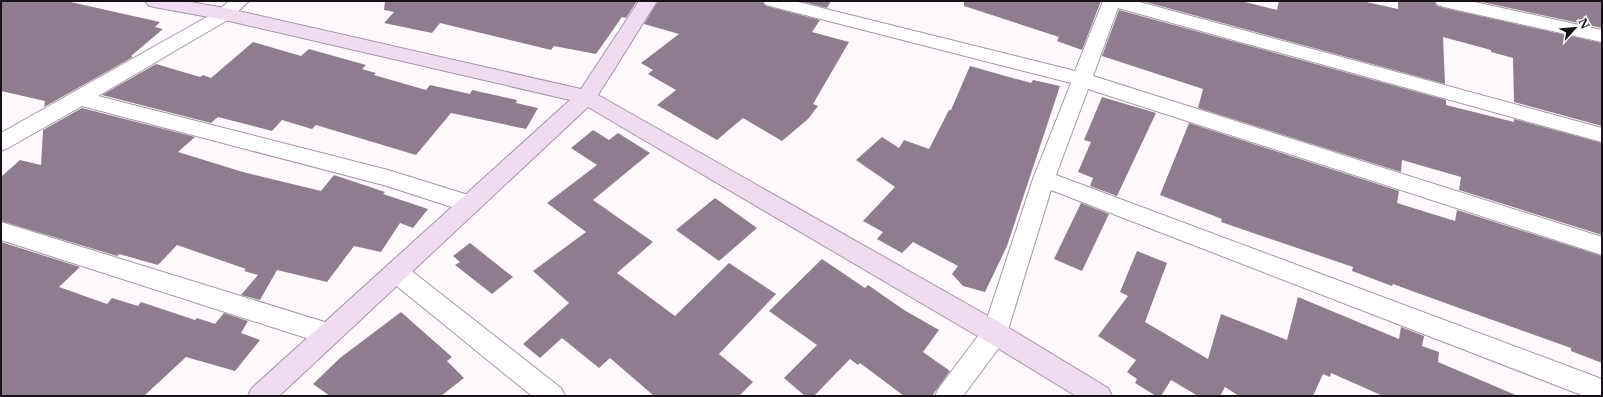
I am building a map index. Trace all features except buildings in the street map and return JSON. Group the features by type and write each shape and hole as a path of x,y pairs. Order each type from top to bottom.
{"street":[{"path":"154,1 233,8 586,97 995,333 1099,396"},
{"path":"261,396 586,97 648,1"},
{"path":"772,1 1083,80 1602,246"},
{"path":"948,396 995,333 1044,179 1114,1 1602,135"},
{"path":"1444,1 1602,36"},
{"path":"1,143 233,8"},
{"path":"79,98 388,178 470,204"},
{"path":"1044,179 1602,391"},
{"path":"1,231 328,334"},
{"path":"396,272 552,396"}]}
